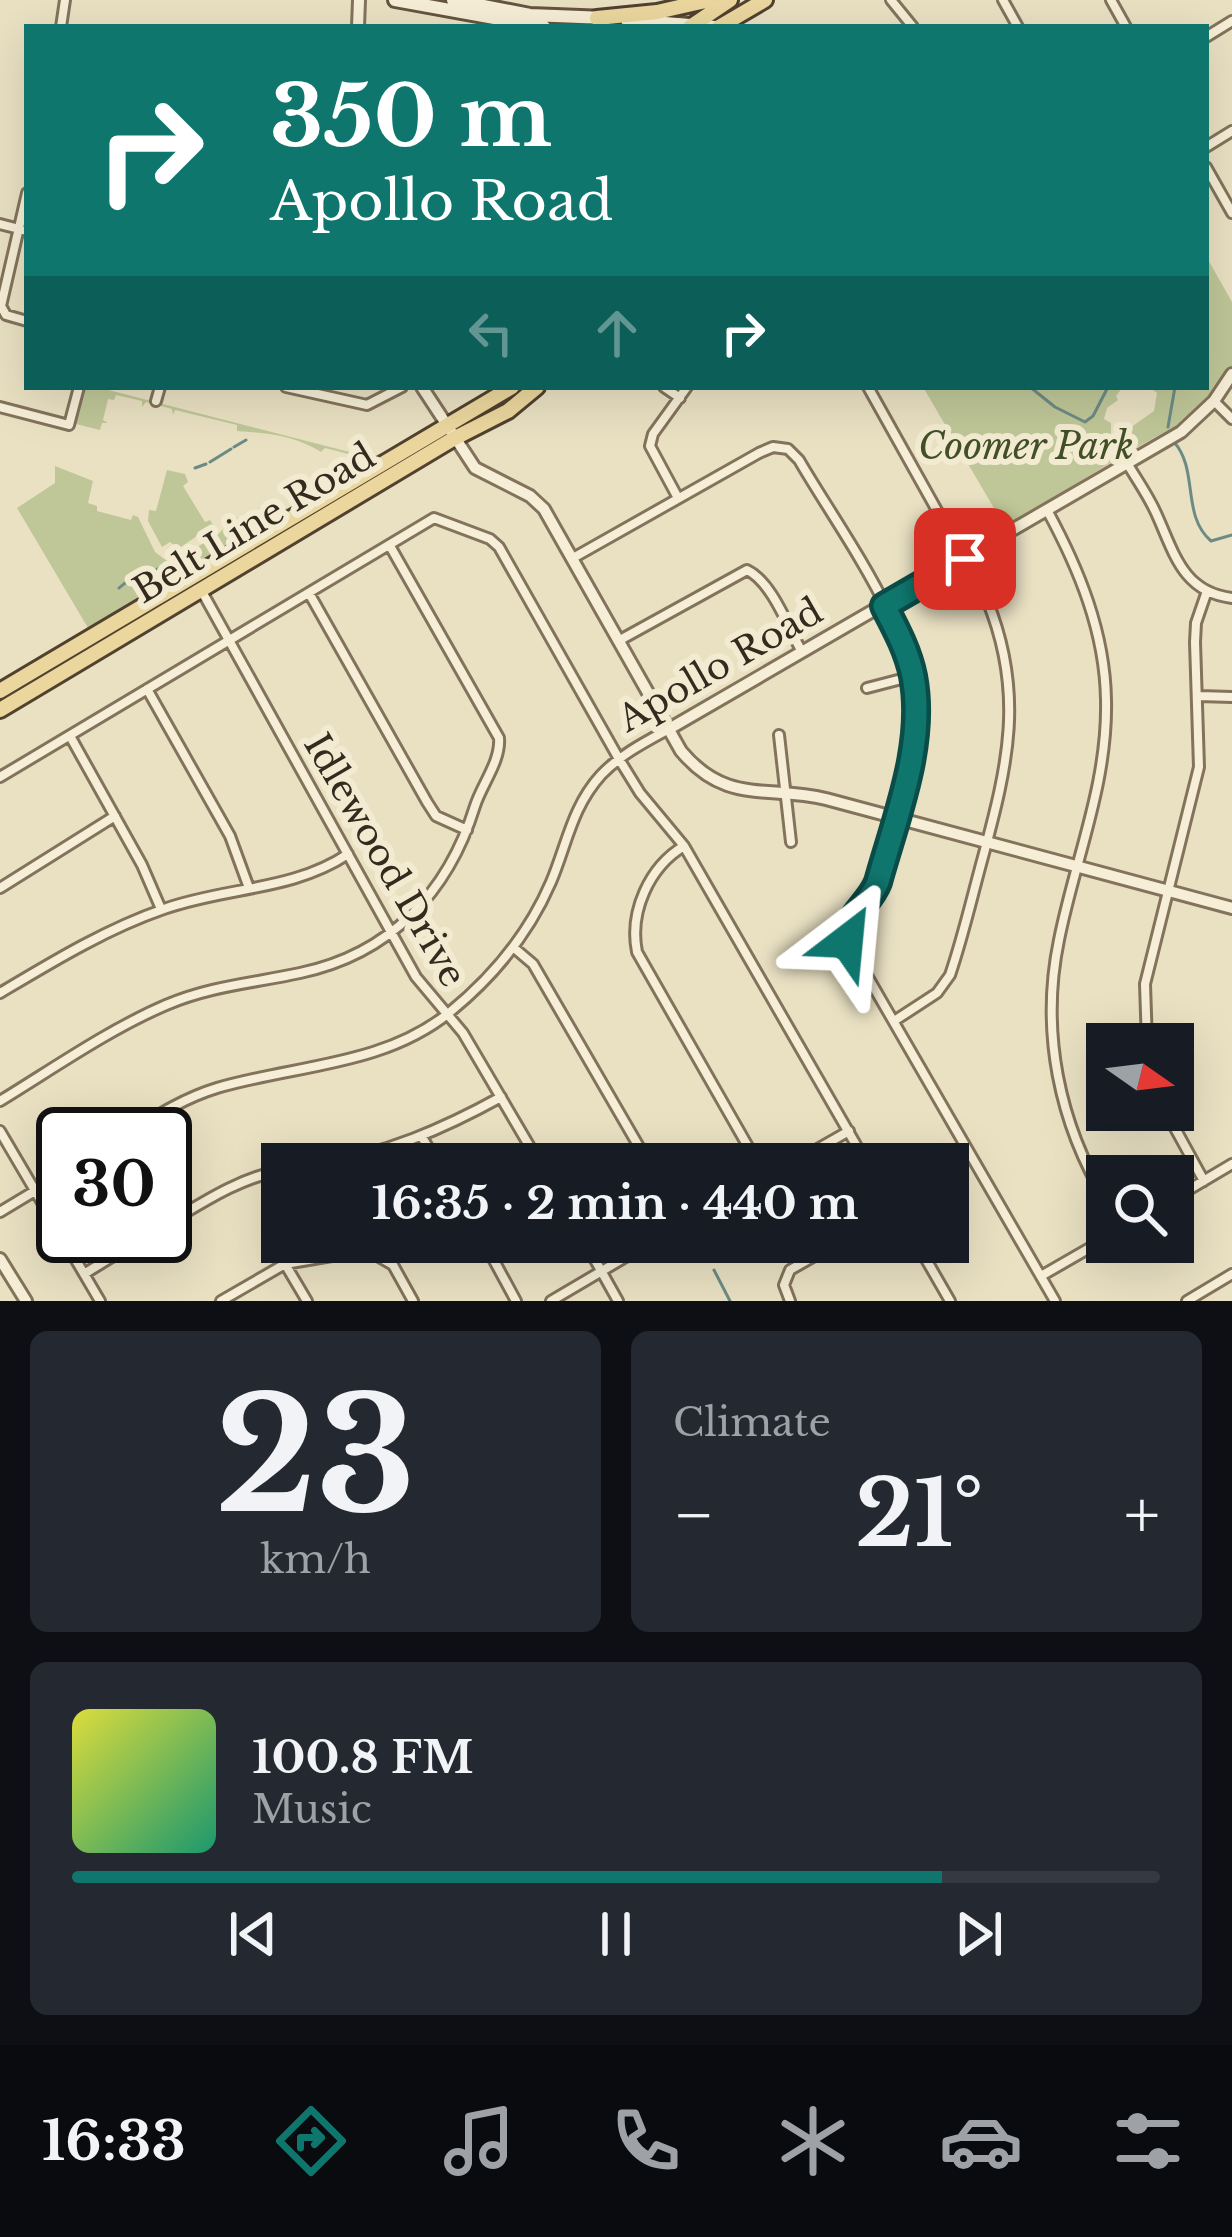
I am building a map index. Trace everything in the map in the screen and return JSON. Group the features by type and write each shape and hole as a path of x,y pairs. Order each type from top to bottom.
{"main road":[{"path":"395,0 668,24"},
{"path":"453,0 534,24"},
{"path":"597,18 710,0"},
{"path":"694,24 730,0"},
{"path":"722,24 764,0"},
{"name":"Belt Line Road","path":"0,691 302,522 450,434 508,390"},
{"name":"Belt Line Road","path":"450,434 508,411 533,390"},
{"name":"Belt Line Road","path":"0,710 197,583"}],"street":[{"path":"891,0 911,24"},
{"path":"1209,172 1232,213"},
{"path":"0,224 23,230 1,306 6,315 24,320"},
{"name":"Apollo Road","path":"171,1107 262,1076 338,1064 377,1051 447,1015 513,947 548,888 577,810 600,776 619,759 1181,432 1214,401 1232,374"},
{"path":"0,407 69,425 78,390"},
{"path":"156,401 159,390"},
{"path":"300,390 367,405 396,390"},
{"path":"424,390 475,468 530,496 544,509 669,729 690,761 714,780 752,793 811,796 1232,908"},
{"path":"668,390 680,398"},
{"path":"678,498 650,446 653,434 685,390"},
{"path":"870,390 998,627 1010,683 1009,750 950,975 937,993 894,1021"},
{"path":"1214,401 1232,419"},
{"path":"573,558 759,453 772,447 788,448 884,606 905,646 913,676 916,724 896,818 872,899 850,921 847,941 1055,1301"},
{"path":"1127,464 1158,516 1176,563 1195,586 1232,598"},
{"path":"1047,510 1086,593 1103,660 1106,697 1103,760 1051,988 1053,1043 1065,1114 1086,1158"},
{"path":"0,777 434,518 490,539 499,547 640,793 683,846 856,1143"},
{"path":"0,1101 104,1036 164,1006 201,991 351,958 392,934 436,890 456,859 498,755 499,738 390,546"},
{"path":"620,640 747,570 766,588 802,652"},
{"name":"Idlewood Drive","path":"197,583 426,993 463,1033 528,1143"},
{"path":"1146,1023 1145,984 1199,766 1195,642 1196,623 1208,592"},
{"path":"309,593 436,816 467,830"},
{"path":"867,688 913,676"},
{"path":"147,689 230,836 249,888"},
{"path":"1199,696 1232,697"},
{"path":"779,735 791,842"},
{"path":"70,736 161,909"},
{"path":"0,888 115,816"},
{"path":"683,846 656,868 648,884 633,933 637,952 746,1143"},
{"path":"0,993 70,951 161,909 307,877 348,854"},
{"path":"513,947 532,964 637,1143"},
{"path":"406,1143 501,1097"},
{"path":"0,1131 36,1190 0,1212"},
{"path":"828,1143 849,1131"},
{"path":"1177,1131 1204,1181"},
{"path":"422,1137 426,1143"},
{"path":"1194,1187 1232,1164"},
{"path":"192,1209 261,1175"},
{"path":"220,1301 285,1264 368,1250 393,1265 413,1301"},
{"path":"1041,1276 1086,1250"},
{"path":"0,1259 26,1301"},
{"path":"78,1263 100,1301"},
{"path":"84,1274 102,1263"},
{"path":"495,1263 516,1301"},
{"path":"597,1263 618,1301"},
{"path":"551,1301 615,1263"},
{"path":"790,1301 784,1285 790,1270 802,1263"},
{"path":"928,1263 950,1301"},
{"path":"285,1264 307,1301"},
{"path":"1187,1301 1232,1274"}],"green space":[{"name":"Coomer Park","path":"1209,261 1232,302 1232,366 1181,423 1132,450 1127,430 1154,411 1157,393 1153,390 1209,390"},
{"path":"82,390 109,390 369,457 436,424 364,468 360,457 325,448 321,452 280,436 237,431 237,425 175,410 173,415 172,409 146,402 142,407 142,401 116,395 108,399 103,420 108,423 102,423 100,430 76,424"},
{"name":"Coomer Park","path":"925,390 1121,390 1104,419 1111,423 1111,434 1125,454 1005,527"},
{"path":"55,466 93,481 88,503 97,506 97,511 131,520 133,515 138,517 155,552 167,561 147,578 171,562 182,571 88,628 17,508 55,483"},
{"path":"167,470 185,474 188,482 183,486 205,522 210,520 213,525 178,549 170,542 162,547 148,521 149,510 156,511"},
{"path":"274,506 276,511 277,506 288,509 267,523 288,513 199,567 193,565 192,550 236,517 241,521 260,513 259,507"}],"waterway":[{"path":"1034,390 1085,422 1106,390"},
{"path":"1168,427 1174,390"},
{"path":"234,447 246,440"},
{"path":"1174,442 1182,453 1202,530 1211,541 1232,535"},
{"path":"210,462 231,449"},
{"path":"195,468 206,464"},
{"path":"276,506 277,510"},
{"path":"119,588 169,561"},
{"path":"714,1270 730,1301"}],"route":[{"path":"847,941 846,927 872,899 878,882 916,724 913,676 905,646 884,606 965,559"}]}
